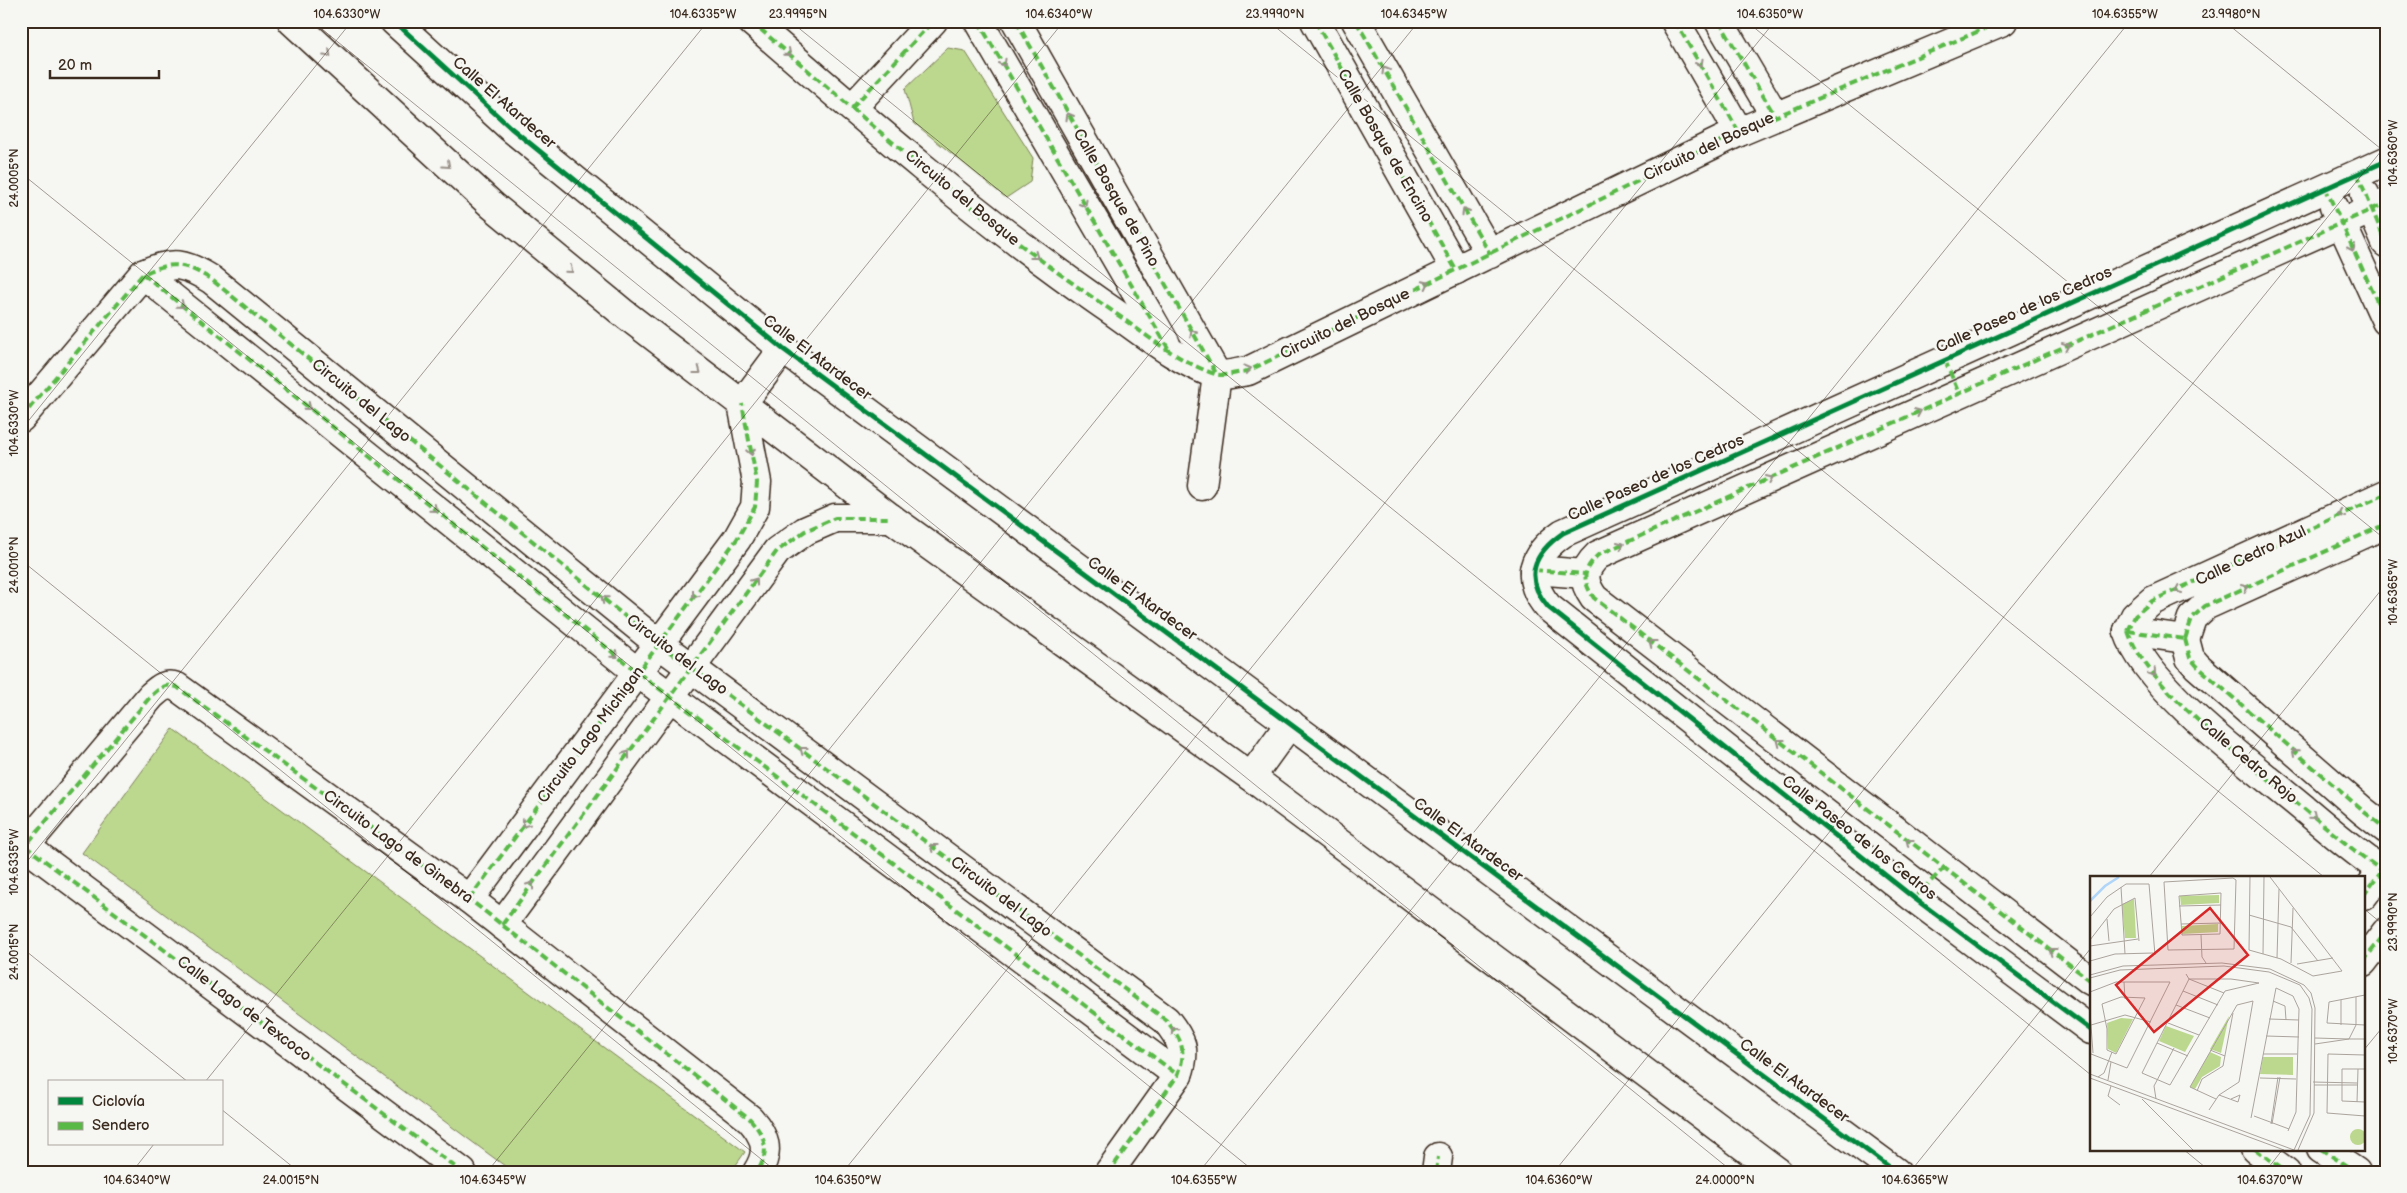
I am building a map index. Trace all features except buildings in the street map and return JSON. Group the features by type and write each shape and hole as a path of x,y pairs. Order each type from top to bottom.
{"street":[{"path":"292,21 493,206 622,312 891,518 1251,777 1778,1172"},
{"name":"Calle El Atardecer","path":"394,21 511,128 782,349 1896,1172"},
{"name":"Circuito del Bosque","path":"751,21 977,213 1053,270 1170,350 1193,365 1217,375 1248,371 1739,132 2003,21"},
{"path":"852,108 933,21"},
{"name":"Calle Bosque de Pino","path":"978,21 1170,350"},
{"name":"Calle Bosque de Pino","path":"1016,21 1217,375"},
{"name":"Calle Bosque de Encino","path":"1315,21 1456,270"},
{"path":"1356,21 1490,254"},
{"path":"1675,21 1739,132"},
{"path":"1719,21 1775,116"},
{"name":"Calle Paseo de los Cedros","path":"2090,1029 1914,898 1548,608 1539,596 1534,583 1536,558 1548,544 1563,533 2386,161"},
{"path":"2357,173 2379,206 2386,243"},
{"path":"2325,187 2386,321"},
{"path":"1534,570 1585,574 1589,564 1598,555 2379,206"},
{"name":"Circuito del Lago","path":"21,418 143,274 162,265 179,265 196,270 212,280 659,644 1166,1020 1182,1044 1184,1059 1178,1075 1108,1172"},
{"path":"143,274 669,697 1178,1075"},
{"path":"742,404 782,349"},
{"path":"1945,360 1959,394"},
{"path":"1202,486 1217,375"},
{"name":"Circuito Lago Michigan","path":"469,899 737,539 755,507 757,482 742,404"},
{"name":"Calle Cedro Azul","path":"2128,631 2135,616 2152,602 2386,494"},
{"path":"502,924 777,551 805,531 835,518 891,518"},
{"name":"Calle Cedro Azul","path":"2185,639 2192,618 2205,606 2386,524"},
{"name":"Calle Paseo de los Cedros","path":"1585,574 1586,587 1594,598 1943,869 2090,980"},
{"path":"2128,631 2185,639 2190,658 2197,666 2362,811 2386,828"},
{"name":"Calle Cedro Rojo","path":"2128,631 2131,640 2153,673 2207,730 2385,870"},
{"name":"Circuito Lago de Ginebra","path":"23,848 151,696 161,687 169,684 187,693 469,899 750,1119 761,1131 766,1143 766,1155 757,1172"},
{"path":"1251,777 1290,723"},
{"name":"Calle Lago de Texcoco","path":"23,848 462,1172"},
{"path":"1914,898 1943,869"},
{"path":"2364,895 2385,870"},
{"path":"2364,961 2386,932"},
{"path":"2256,1150 2286,1172"},
{"path":"2323,1150 2356,1172"}],"green space":[{"path":"948,48 965,51 1033,158 1030,182 1006,198 914,123 905,89"},
{"path":"173,729 745,1152 731,1172 513,1172 82,853"}],"marked path":[{"path":"751,21 879,131 967,203 1056,271 1185,361 1215,374 1223,375 1248,371 1739,132 2003,21"},
{"path":"852,108 933,21"},
{"path":"978,21 1168,348"},
{"path":"1016,21 1217,375"},
{"path":"1315,21 1456,270"},
{"path":"1356,21 1490,254"},
{"path":"1675,21 1739,132"},
{"path":"1719,21 1775,116"},
{"path":"2357,173 2386,243"},
{"path":"2325,187 2386,321"},
{"path":"2090,980 1594,598 1587,586 1585,576 1589,566 1598,555 2386,203"},
{"path":"21,418 143,274 163,267 179,265 194,270 212,280 659,644 1166,1020 1176,1034 1181,1046 1182,1059 1178,1075 1109,1172"},
{"path":"143,274 637,672 1178,1075"},
{"path":"1945,360 1959,394"},
{"path":"469,899 737,539 755,507 757,482 742,404"},
{"path":"2128,631 2135,616 2152,601 2386,494"},
{"path":"502,925 777,551 805,531 835,518 891,518"},
{"path":"2185,639 2192,618 2205,606 2386,524"},
{"path":"1534,570 1585,574"},
{"path":"2128,631 2138,652 2154,675 2199,721 2337,837 2386,873"},
{"path":"2128,631 2185,639"},
{"path":"2185,639 2190,658 2197,666 2386,829"},
{"path":"21,851 151,696 163,687 177,687 469,899 750,1119 762,1138 765,1150 757,1172"},
{"path":"25,846 462,1172"},
{"path":"2364,895 2386,866"},
{"path":"1914,898 1943,869"},
{"path":"2364,961 2386,932"},
{"path":"2256,1150 2286,1172"},
{"path":"2323,1150 2356,1172"},
{"path":"1436,1172 1438,1157"}],"cycle path":[{"path":"394,21 511,128 783,349 1896,1172"},
{"path":"2090,1029 1914,898 1548,607 1536,586 1534,576 1538,558 1544,549 1563,533 2386,161"}]}
